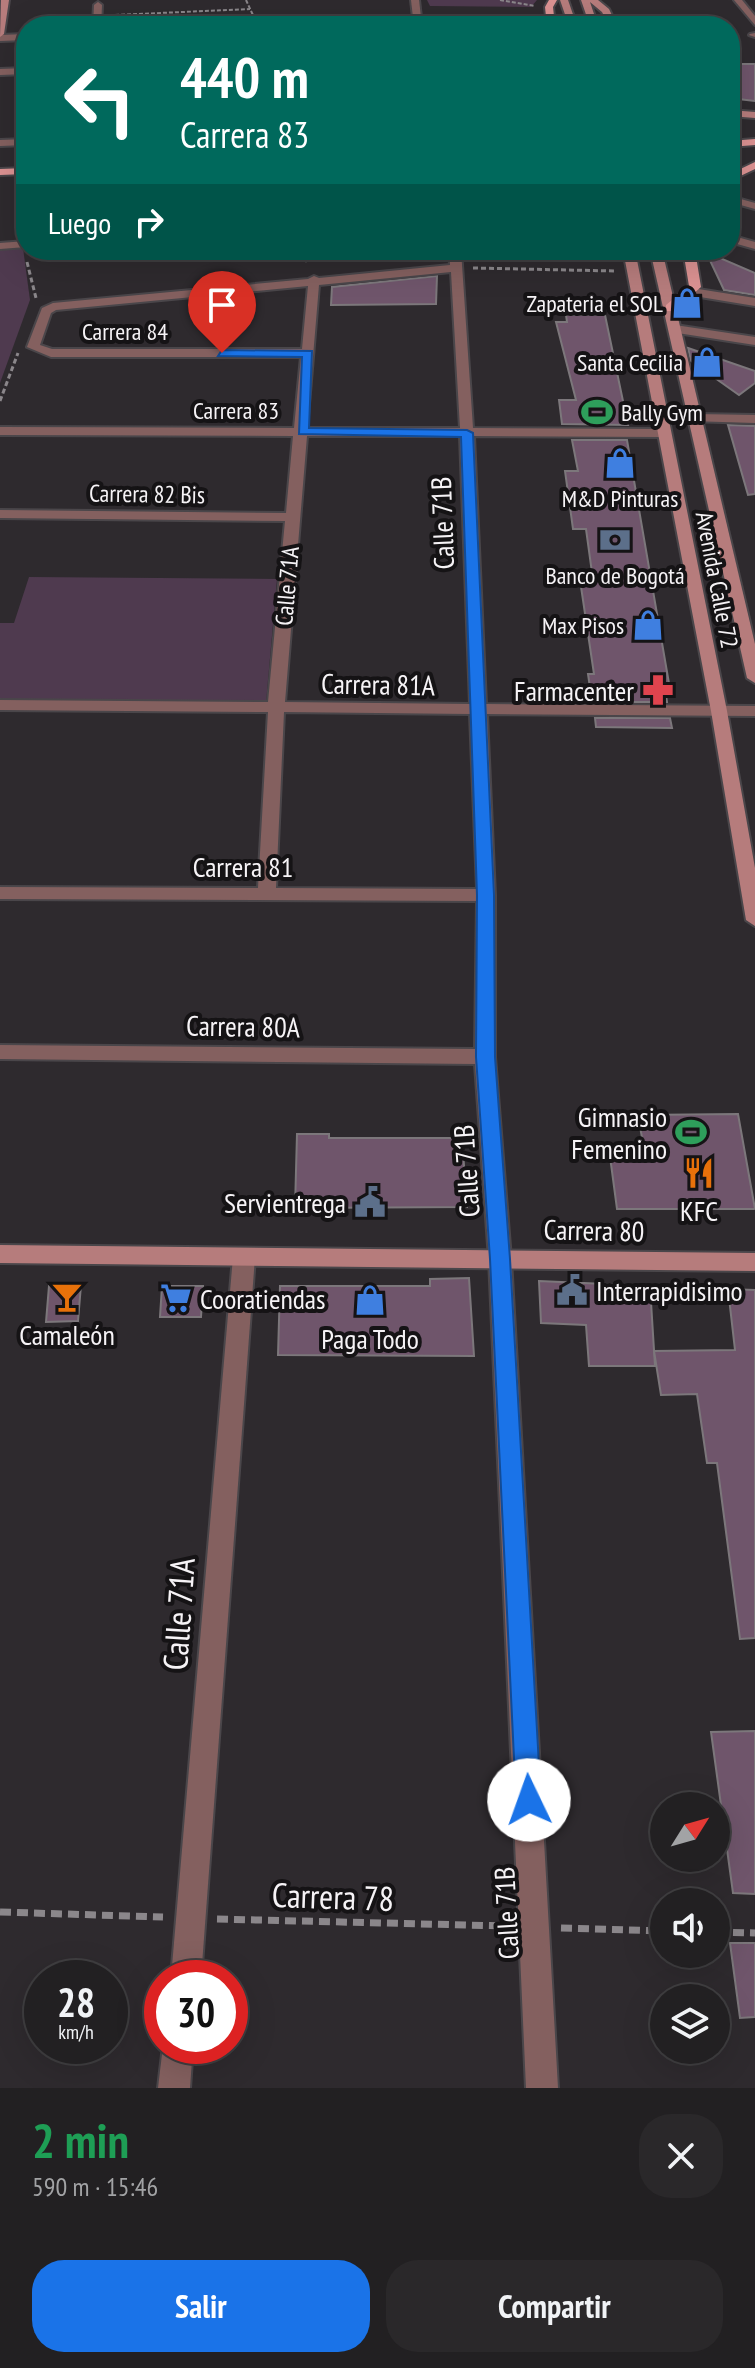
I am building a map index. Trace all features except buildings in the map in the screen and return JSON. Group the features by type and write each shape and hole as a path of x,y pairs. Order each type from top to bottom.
{"main road":[{"path":"0,36 5,0"},
{"path":"593,0 608,16"},
{"name":"Avenida Calle 72","path":"630,260 719,711 755,920"},
{"name":"Avenida Calle 72","path":"658,260 755,678"},
{"path":"670,308 692,292 695,282 691,260"},
{"name":"Carrera 80","path":"0,1254 755,1262"}],"street":[{"path":"738,0 755,22"},
{"path":"0,229 1,246"},
{"path":"36,349 49,309 314,279 449,260"},
{"name":"Calle 71B","path":"456,260 467,433 486,895 485,1057 500,1259 542,2088"},
{"name":"Calle 71A","path":"267,895 276,708 303,432 314,279"},
{"path":"692,292 755,302"},
{"path":"675,329 755,341"},
{"name":"Carrera 84","path":"36,349 308,353"},
{"path":"695,418 755,419"},
{"name":"Carrera 83","path":"0,431 664,433"},
{"name":"Carrera 82 Bis","path":"0,514 293,517"},
{"name":"Carrera 81A","path":"0,705 755,711"},
{"name":"Carrera 81","path":"0,893 486,895"},
{"name":"Carrera 80A","path":"0,1052 485,1057"},
{"name":"Calle 71A","path":"188,1960 244,1257"},
{"path":"174,2088 176,2064"}],"path":[{"path":"246,0 253,16"},
{"path":"500,0 551,4"},
{"path":"512,3 516,0"},
{"path":"98,15 250,9"},
{"path":"27,260 37,302 49,309"},
{"path":"471,260 632,271"},
{"path":"0,401 20,349 36,349"},
{"name":"Carrera 78","path":"0,1912 650,1931"},
{"path":"730,1932 755,1933"}],"shaded area":[{"path":"427,0 537,0 531,7 430,6"},
{"path":"16,249 16,260 25,260 30,300 0,383 0,250"},
{"path":"29,577 277,579 266,703 0,701 0,623 14,623"}],"place":[{"name":"Zapateria el SOL","path":"687,303"},
{"name":"Santa Cecilia","path":"707,362"},
{"name":"Bally Gym","path":"597,412"},
{"name":"M&D Pinturas","path":"620,463"},
{"name":"Banco de Bogotá","path":"615,540"},
{"name":"Max Pisos","path":"648,625"},
{"name":"Farmacenter","path":"658,690"},
{"name":"Gimnasio Femenino","path":"691,1132"},
{"name":"KFC","path":"699,1173"},
{"name":"Servientrega","path":"370,1202"},
{"name":"Interrapidisimo","path":"572,1290"},
{"name":"Camaleón","path":"67,1297"},
{"name":"Cooratiendas","path":"176,1298"},
{"name":"Paga Todo","path":"370,1300"}],"route":[{"path":"222,353 308,353 303,432 467,433 486,895 485,1057 500,1259 529,1800"}]}
